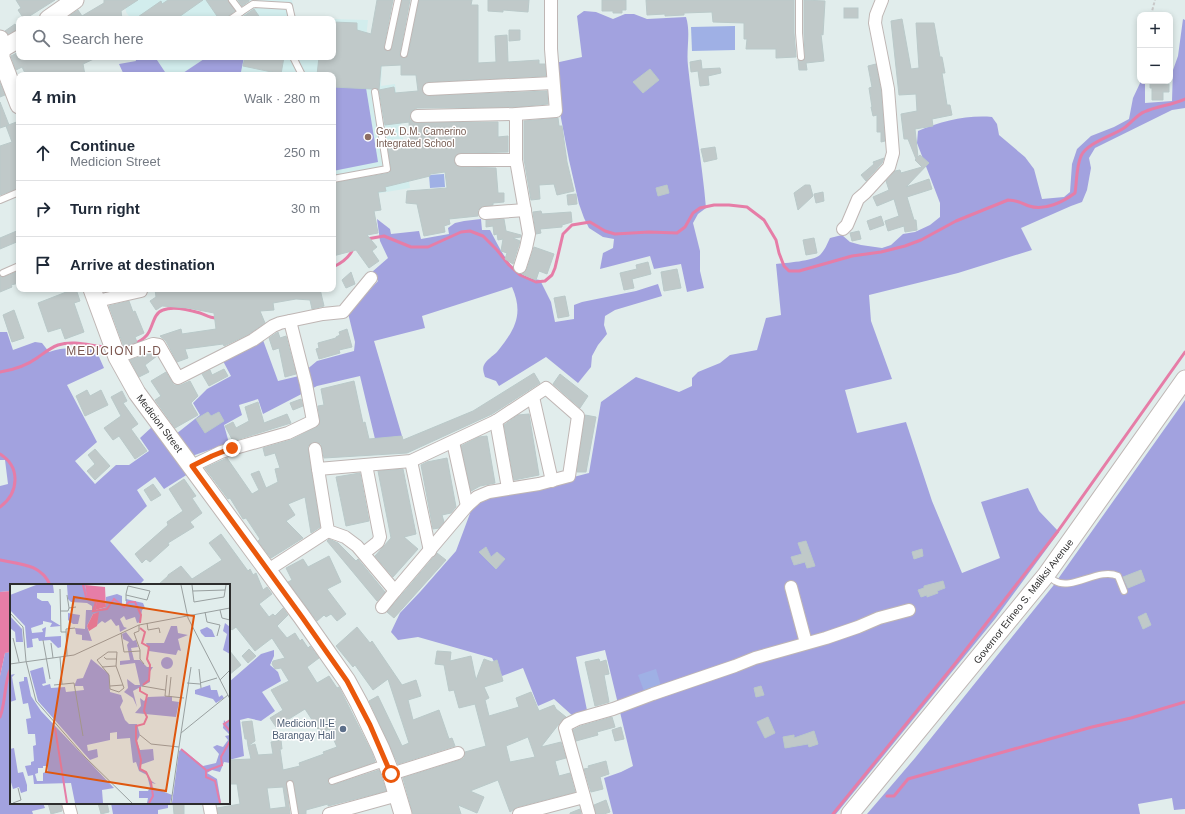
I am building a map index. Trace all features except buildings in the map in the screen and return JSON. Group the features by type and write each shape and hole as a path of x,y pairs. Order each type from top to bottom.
{"street":[{"path":"52,16 75,0"},
{"path":"417,116 516,114 556,111 550,50 551,0"},
{"path":"843,229 847,225 858,199 889,167 893,153 888,89 875,23 876,15 882,0"},
{"path":"16,40 0,46 1,58 16,97"},
{"path":"429,89 553,83"},
{"path":"516,114 516,160 529,234 520,267"},
{"path":"461,160 516,160"},
{"path":"485,213 525,210"},
{"path":"113,349 153,344 159,345 178,378 253,340 273,326 323,314 343,312 371,278"},
{"path":"95,295 130,292"},
{"name":"Medicion Street","path":"95,295 113,349 137,393 268,570 347,681 370,725 389,768 403,814"},
{"path":"192,466 221,452 288,434 313,421 306,384 290,321"},
{"name":"Governor Erineo S. Maliksi Avenue","path":"850,814 1046,574 1185,379"},
{"path":"318,469 411,460 496,421 546,388 578,416 569,476 538,484 489,492 477,497 467,506 382,607"},
{"path":"533,397 552,480"},
{"path":"496,421 508,488"},
{"path":"453,442 467,506"},
{"path":"314,449 328,531"},
{"path":"411,460 430,551"},
{"path":"364,553 378,542 380,538 366,465"},
{"path":"328,531 345,537 357,546 395,591"},
{"path":"268,570 328,531"},
{"path":"791,587 806,643"},
{"path":"589,814 565,728 568,724 578,719 613,709 755,658 841,633 879,618 909,610"},
{"path":"389,768 458,753"},
{"path":"329,814 398,795"},
{"path":"519,814 584,797"},
{"path":"68,804 71,814"},
{"path":"209,804 211,814"}],"lane":[{"path":"232,0 241,12"},
{"path":"388,47 398,0"},
{"path":"404,54 415,0"},
{"path":"799,0 801,57"},
{"path":"235,16 253,4 289,6 291,16"},
{"path":"294,60 300,72"},
{"path":"336,178 387,169 375,92"},
{"path":"0,200 16,193"},
{"path":"3,273 16,267"},
{"path":"1046,574 1056,582 1064,583 1084,580 1105,573 1112,573 1118,576 1124,591"},
{"path":"332,781 389,768"},
{"path":"290,784 295,814"}],"path":[{"path":"1152,12 1155,0"}],"shaded area":[{"path":"125,0 292,0 295,16 129,16 126,12"},
{"path":"584,11 596,12 613,19 625,14 634,14 647,19 686,17 688,29 688,66 706,208 698,214 693,223 700,251 700,271 704,288 687,292 681,264 654,269 650,256 600,269 603,253 613,248 614,239 603,237 589,228 579,204 560,113 555,63 582,57 577,16"},
{"name":"Gov. D.M. Camerino Integrated School","path":"336,19 368,20 363,64 382,65 381,86 395,84 410,188 336,200 336,72 241,72 243,60 336,60"},
{"path":"1183,19 1185,20 1185,108 1172,110 1095,148 1089,158 1091,168 1087,190 1082,202 1021,228 1032,250 958,273 869,295 871,321 892,379 845,390 857,433 906,422 932,501 962,573 1000,558 981,502 1028,488 1039,511 1059,532 995,619 836,814 613,814 604,778 633,766 605,650 576,657 588,715 574,717 554,699 538,706 523,668 502,676 492,658 418,637 398,640 391,632 400,613 456,551 475,500 589,473 601,402 636,377 679,392 692,386 692,378 698,372 720,363 730,355 757,350 766,318 781,315 776,264 817,257 823,251 830,238 842,235 850,242 882,248 891,245 903,234 915,232 930,225 940,217 940,203 917,143 918,131 936,124 963,118 992,117 997,124 999,135 1025,157 1034,169 1042,199 1064,197 1070,192 1072,164 1077,149 1091,136 1129,119 1133,98 1140,84 1145,84 1145,103 1172,101 1173,70 1178,56"},
{"path":"735,26 735,50 692,51 691,27"},
{"path":"157,60 202,60 184,72 165,72"},
{"path":"157,60 165,72 123,72 119,64 136,61"},
{"path":"202,60 243,60 241,72 184,72"},
{"path":"336,86 366,88 378,162 336,170"},
{"path":"444,174 445,187 430,188 429,175"},
{"path":"377,219 390,229 391,234 419,231 421,239 449,234 448,228 455,223 481,219 482,230 490,230 510,264 521,274 532,279 540,280 551,302 555,322 574,319 574,305 582,302 636,291 658,284 662,296 615,310 605,316 604,325 607,334 598,345 592,356 591,367 578,383 546,357 499,386 496,381 485,377 483,366 497,352 509,336 516,321 517,305 512,287 422,316 425,328 374,341 402,436 375,439 360,376 317,386 263,414 258,399 239,405 242,415 224,425 229,443 192,456 176,434 200,415 193,403 207,389 231,376 223,361 263,340 278,381 299,376 317,361 354,351 355,342 348,313 378,281 372,272 388,258 380,241"},
{"path":"0,332 7,332 13,350 35,342 42,343 49,352 67,348 96,350 104,368 67,385 97,442 75,461 95,484 116,465 129,465 149,451 140,438 153,426 188,474 164,489 155,477 137,490 147,506 110,541 144,580 140,584 10,584 10,591 0,592 0,486 8,484 5,460 0,460"},
{"path":"1185,400 1185,809 1174,810 1172,798 1138,804 1140,814 867,814 915,758 1053,586"},
{"path":"10,591 10,652 5,653 0,676 0,592"},
{"path":"274,650 274,656 270,665 278,672 281,681 262,692 275,711 261,721 248,718 240,720 244,756 230,760 230,681 261,654"},
{"path":"10,652 10,804 43,804 45,808 32,811 33,814 0,814 0,676 5,653"},
{"path":"656,669 661,686 644,691 638,675"},
{"path":"111,804 168,804 168,808 158,810 158,814 113,814"}],"waterway":[{"path":"367,239 384,236 411,247 428,247 461,232 470,231 483,236 520,275 536,282 545,281 552,275 563,234 572,225 590,222 605,231 615,234 649,232 677,233 685,227 693,213 700,208 714,205 729,205 747,207 764,220 776,240 784,266 789,271 799,271 852,256 881,252 905,246 921,240 956,221 1008,200 1017,201 1035,207 1054,205 1075,193 1077,170 1079,161 1084,151 1100,140 1124,128 1142,113 1185,99"},
{"path":"336,266 345,260 353,249"},
{"path":"119,347 134,344 144,338 149,332 157,314 163,310 172,308 182,309 217,318"},
{"path":"0,372 15,369 33,361 58,345 76,343 107,347"},
{"path":"833,814 954,665 1058,531 1185,352"},
{"path":"0,454 7,459 12,466 15,480 11,495 0,507"},
{"path":"0,560 29,566 41,573 49,584"},
{"path":"0,717 10,670"},
{"path":"887,796 894,796 908,779 1185,702"}],"place":[{"name":"Gov. D.M. Camerino Integrated School","path":"368,137"},
{"name":"Medicion II-E Barangay Hall","path":"343,729"}],"district":[{"name":"MEDICION II-D","path":"114,351"}],"route":[{"path":"232,448 192,466 347,681 370,725 391,774"}]}
